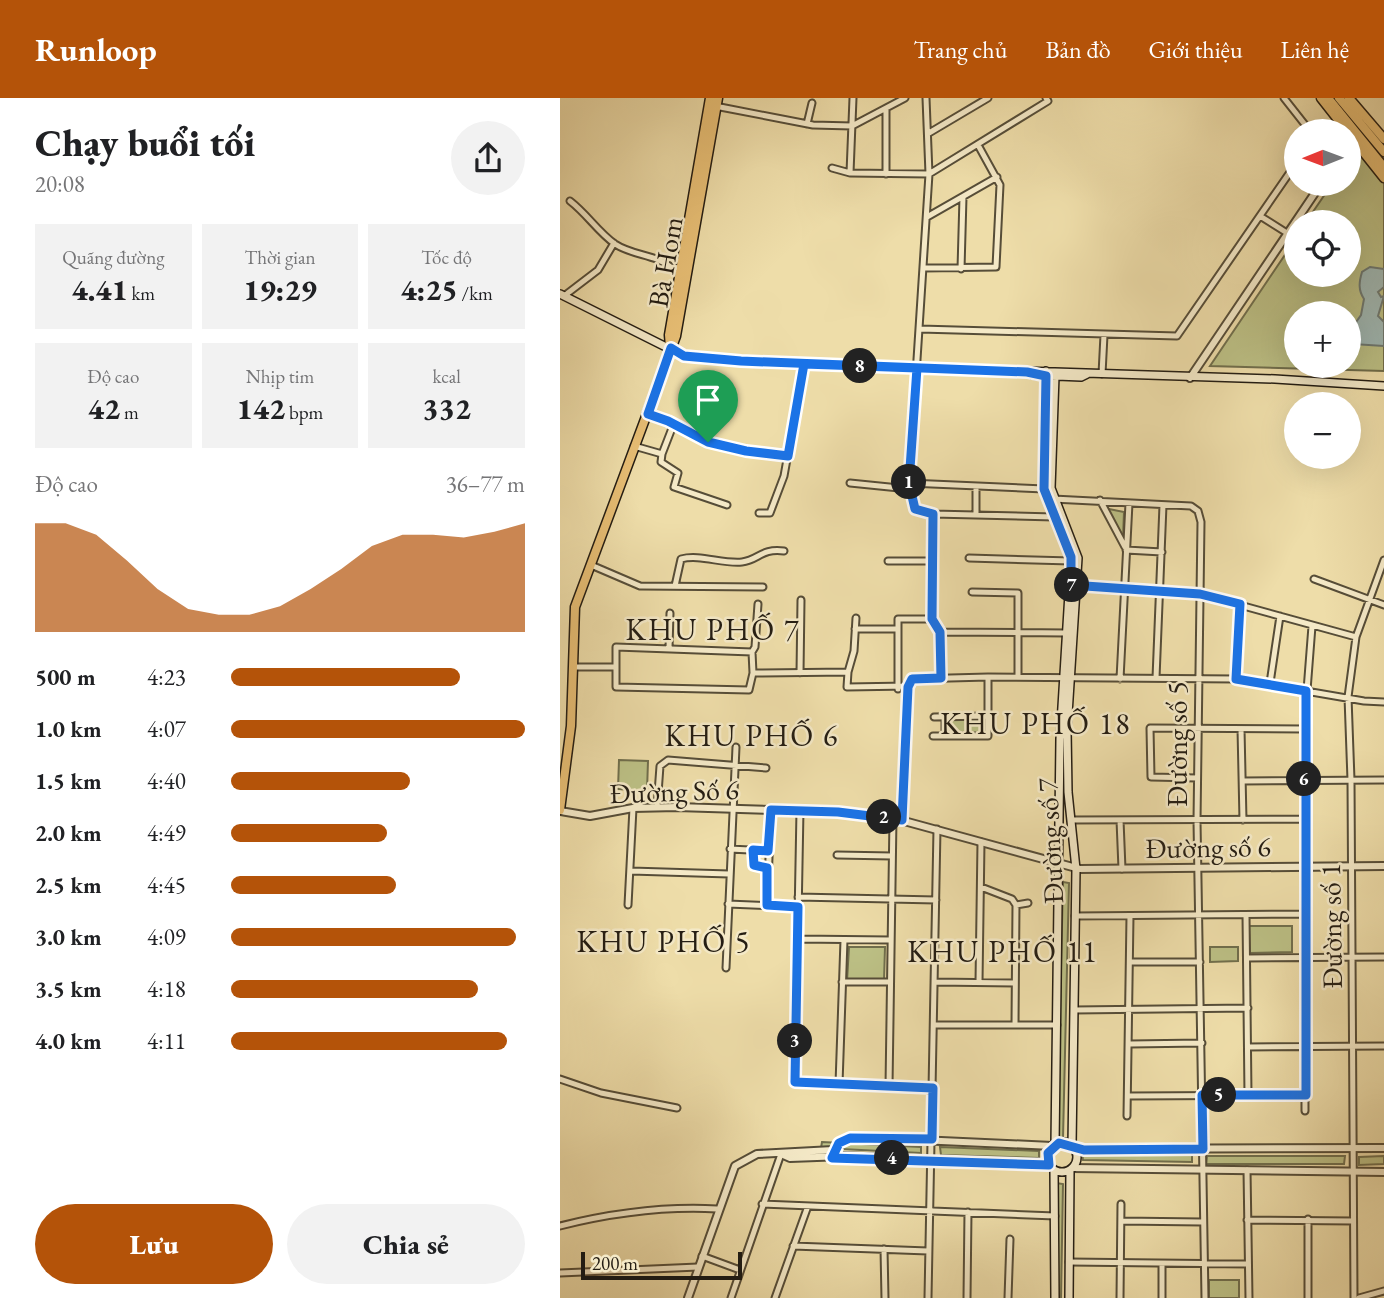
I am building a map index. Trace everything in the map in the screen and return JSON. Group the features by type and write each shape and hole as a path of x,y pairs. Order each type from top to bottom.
{"main road":[{"path":"1321,98 1338,119"},
{"path":"1328,98 1341,119"},
{"path":"1339,98 1384,152"},
{"path":"1349,98 1384,138"},
{"name":"Bà Hom","path":"560,811 571,726 575,607 671,348 669,335 684,267 713,102"},
{"path":"1362,148 1383,172"},
{"path":"562,295 684,356 804,364 1384,386"},
{"name":"Đường số 7","path":"1046,373 1044,489 1078,558 1066,633 1067,730 1076,869 1073,1148"},
{"name":"Đường số 7","path":"1053,1145 1067,677 1074,585 1072,561 1054,517 1051,499 1055,373"},
{"path":"1055,1298 1055,1216 1052,1167 1048,1155 1053,1145 1063,1143 1073,1148 1077,1158 1071,1169 1069,1298"},
{"path":"1052,1167 1071,1169"}],"street":[{"path":"850,173 853,98"},
{"path":"713,102 807,124 852,126 905,98"},
{"path":"926,98 929,174 909,486 915,509 933,514 1054,517"},
{"path":"929,133 988,98"},
{"path":"1284,98 1301,119"},
{"path":"832,168 850,173 929,174 1047,100"},
{"path":"807,124 813,103"},
{"path":"886,110 886,174"},
{"path":"924,268 996,267 1000,185 978,145"},
{"path":"927,217 997,177"},
{"path":"919,330 1172,336 1182,333 1284,181"},
{"path":"961,269 963,197"},
{"path":"570,201 614,243 635,253 663,260 672,268 684,267"},
{"path":"1260,216 1284,231"},
{"path":"1190,377 1284,237"},
{"path":"562,295 598,270 614,243"},
{"path":"1102,374 1104,335"},
{"path":"759,513 771,513 788,456 804,364"},
{"path":"648,414 708,442 746,451 788,456"},
{"path":"674,424 661,462 678,473 674,487 727,505"},
{"path":"634,446 662,454"},
{"path":"850,483 1044,489"},
{"path":"976,486 976,514"},
{"name":"Đường số 5","path":"1051,499 1191,506 1198,511 1202,531 1197,821 1205,1298"},
{"path":"1100,500 1126,548"},
{"path":"1120,679 1129,503"},
{"path":"1156,678 1163,505"},
{"path":"933,514 932,619 940,632 941,678"},
{"path":"1126,548 1161,552"},
{"path":"676,586 681,559 690,557 741,562 757,553 784,551"},
{"path":"968,558 1072,561"},
{"name":"Đường số 1","path":"1357,1298 1353,1221 1352,867 1348,697 1356,637 1384,560"},
{"path":"887,561 932,561"},
{"path":"591,565 640,586 763,587"},
{"path":"1314,579 1371,598 1384,606"},
{"path":"1074,585 1200,594 1356,637"},
{"path":"972,592 1018,593 1018,677"},
{"path":"800,673 801,600"},
{"path":"751,652 616,647 616,687 749,690 753,673 751,652 755,647 758,604"},
{"path":"1236,679 1240,604"},
{"path":"669,648 670,613"},
{"path":"1270,683 1280,616"},
{"path":"856,618 854,651 847,687 908,687"},
{"path":"898,689 898,619 932,619"},
{"path":"1305,1111 1304,729 1312,626"},
{"path":"855,629 897,629"},
{"path":"940,632 1066,633"},
{"path":"572,667 616,667"},
{"path":"753,673 848,673"},
{"path":"933,736 988,736 988,677"},
{"path":"902,820 908,687 912,679 1236,679 1384,702"},
{"path":"945,716 945,736"},
{"path":"934,717 988,716"},
{"path":"1197,778 1151,777 1150,728 1304,729"},
{"path":"1241,729 1243,820"},
{"path":"726,968 731,809 736,747"},
{"path":"657,807 660,766 668,760 766,768"},
{"path":"1243,781 1384,780"},
{"name":"Đường Số 6","path":"560,811 590,816 657,807 800,810 893,818 1076,869"},
{"path":"628,905 634,808"},
{"path":"767,905 771,810"},
{"path":"800,810 795,1082 933,1088"},
{"path":"889,1086 893,818"},
{"path":"1072,820 1305,819"},
{"path":"1120,820 1122,869"},
{"path":"928,1298 937,829"},
{"path":"979,982 981,842"},
{"path":"730,849 768,851"},
{"path":"753,850 754,865 767,868"},
{"path":"837,855 892,856"},
{"name":"Đường số 6","path":"1076,869 1384,866"},
{"path":"631,872 729,874"},
{"path":"981,887 1012,899 1016,905 1014,1026"},
{"path":"798,897 936,900"},
{"path":"1016,905 1028,903"},
{"path":"728,904 798,907"},
{"path":"1075,916 1306,914"},
{"path":"1246,915 1248,1095"},
{"path":"1127,1116 1130,916"},
{"path":"798,939 890,940"},
{"path":"839,1084 844,940"},
{"path":"1247,958 1384,957"},
{"path":"1130,962 1200,962"},
{"path":"842,982 889,982"},
{"path":"935,982 1015,983"},
{"path":"1074,1010 1248,1008"},
{"path":"935,1025 1057,1024"},
{"path":"1130,1044 1202,1043"},
{"path":"1248,1047 1384,1046"},
{"path":"560,1079 601,1093 677,1108"},
{"path":"1129,1096 1306,1095"},
{"path":"833,1154 842,1140 850,1138 1053,1145"},
{"path":"1073,1148 1384,1148"},
{"path":"688,1298 733,1168 757,1154 780,1154 790,1158 833,1154 1052,1167"},
{"path":"731,1298 780,1154"},
{"path":"1071,1169 1384,1172"},
{"path":"1247,1170 1249,1298"},
{"path":"762,1204 1055,1216"},
{"path":"1120,1298 1121,1204"},
{"path":"775,1298 808,1206"},
{"path":"560,1226 594,1216 634,1211 717,1209"},
{"path":"967,1298 968,1212"},
{"path":"1308,1219 1308,1298"},
{"path":"1247,1220 1353,1221"},
{"path":"1121,1221 1202,1222"},
{"path":"1008,1298 1010,1239"},
{"path":"793,1247 929,1251"},
{"path":"884,1249 884,1298"},
{"path":"702,1256 740,1270"},
{"path":"1069,1262 1247,1264"},
{"path":"1162,1264 1162,1298"},
{"path":"560,1273 698,1267"},
{"path":"1357,1298 1384,1291"}],"green space":[{"path":"1362,153 1384,180 1384,371 1361,370 1361,301 1284,301 1284,368 1210,366 1284,256 1284,287 1361,287 1361,210 1314,210 1324,196 1362,196"},
{"path":"1109,509 1124,512 1123,538 1108,512"},
{"path":"948,719 984,719 984,733 948,733"},
{"path":"619,760 648,761 647,791 618,789"},
{"path":"1063,882 1069,883 1063,1138 1057,1138"},
{"path":"1249,926 1292,926 1292,952 1250,953"},
{"path":"849,947 885,947 884,981 847,981"},
{"path":"1210,947 1238,947 1238,961 1210,962"},
{"path":"822,1142 921,1147 921,1153 821,1148"},
{"path":"940,1147 1039,1151 1039,1158 941,1155"},
{"path":"1082,1152 1192,1154 1192,1162 1083,1160"},
{"path":"1207,1156 1345,1156 1344,1164 1206,1164"},
{"path":"1384,1156 1384,1164 1359,1165 1359,1157"},
{"path":"1056,1183 1063,1184 1061,1298 1056,1298"},
{"path":"1209,1280 1239,1280 1239,1298 1209,1298"}],"water":[{"path":"1370,267 1384,269 1384,287 1378,292 1381,297 1384,296 1378,316 1384,322 1384,346 1361,345 1364,299 1360,289 1362,272"}],"district":[{"name":"KHU PHỐ 7","path":"713,630"},
{"name":"KHU PHỐ 18","path":"1036,724"},
{"name":"KHU PHỐ 6","path":"752,736"},
{"name":"KHU PHỐ 5","path":"664,942"},
{"name":"KHU PHỐ 11","path":"1003,952"}],"route":[{"path":"671,348 684,356 741,361 1027,372 1046,376 1044,489 1071,557 1071,585 1200,594 1240,604 1236,679 1306,691 1306,1095 1202,1095 1203,1149 1084,1150 1059,1143 1052,1146 1048,1153 1049,1165 844,1156 832,1158 839,1143 850,1138 932,1139 933,1088 795,1082 798,907 767,905 767,868 754,865 753,850 768,851 771,810 838,812 902,820 908,687 912,679 941,678 940,632 938,624 932,619 933,514 915,509 911,503 909,489 917,368 804,364 788,456 746,451 708,442 668,421 648,414 671,348"}]}
